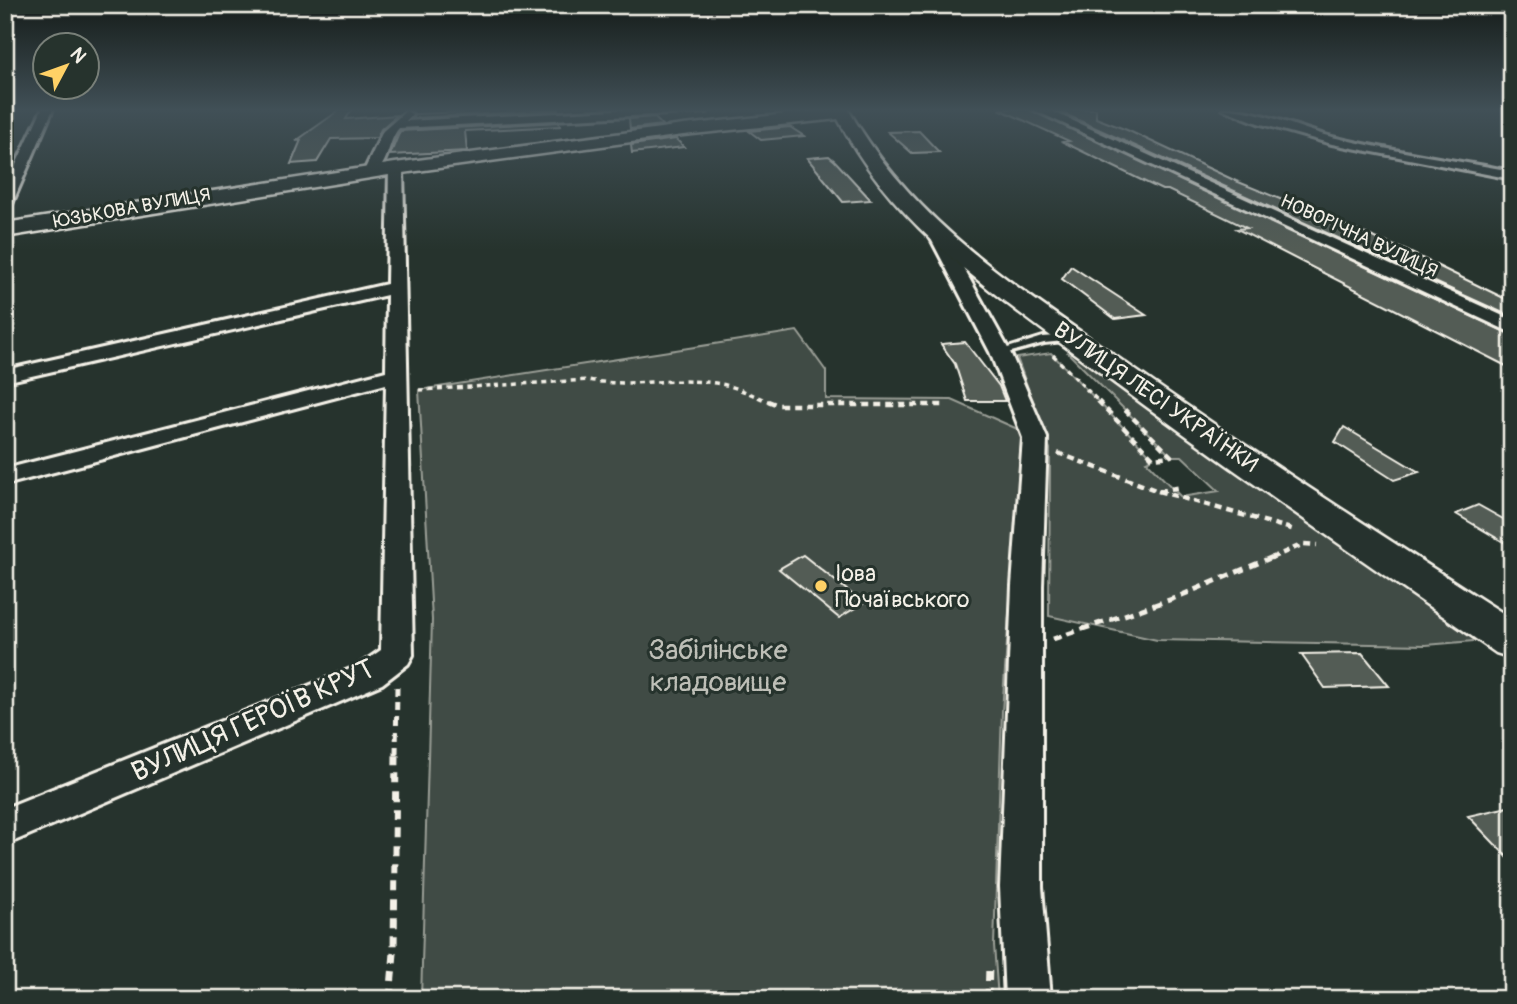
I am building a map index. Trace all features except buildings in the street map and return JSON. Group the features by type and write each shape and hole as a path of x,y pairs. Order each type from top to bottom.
{"main road":[{"name":"ЮЗЬКОВА ВУЛИЦЯ","path":"5,230 186,197 483,156"},
{"name":"ВУЛИЦЯ ЛЕСІ УКРАЇНКИ","path":"866,156 936,233 1072,338 1155,400 1512,641"}],"street":[{"path":"5,204 27,156"},
{"path":"379,156 375,167 383,169"},
{"name":"НОВОРІЧНА ВУЛИЦЯ","path":"1139,156 1512,327"},
{"path":"1416,156 1512,175"},
{"name":"ВУЛИЦЯ ГЕРОЇВ КРУТ","path":"5,827 370,675 397,655 397,287 383,169"},
{"path":"936,233 1000,352 1035,438 1026,648 1021,887 1028,999"},
{"path":"5,376 397,287"},
{"path":"5,477 397,383"}],"lane":[{"path":"1000,352 1039,341 1072,338"}],"path":[{"path":"1039,341 1153,458 1171,456 1115,400"},
{"path":"397,383 471,388 588,380 610,384 721,384 778,404 856,407 947,405"},
{"path":"1034,444 1158,491 1298,530"},
{"path":"1158,491 1182,487"},
{"path":"1026,648 1175,598 1304,544 1327,545"},
{"path":"390,999 394,953 397,655"}],"green space":[{"name":"Забілінське кладовище","path":"797,331 826,371 826,399 952,400 1022,431 1002,712 994,945 998,999 421,999 432,620 419,390"},
{"path":"1077,352 1486,640 1426,645 1157,640 1049,616 1050,449 1017,358 1051,353 1153,458 1146,461 1181,497 1219,491 1182,456 1171,456 1068,353"}],"place":[{"name":"Іова Почаївського","path":"821,586"}]}
